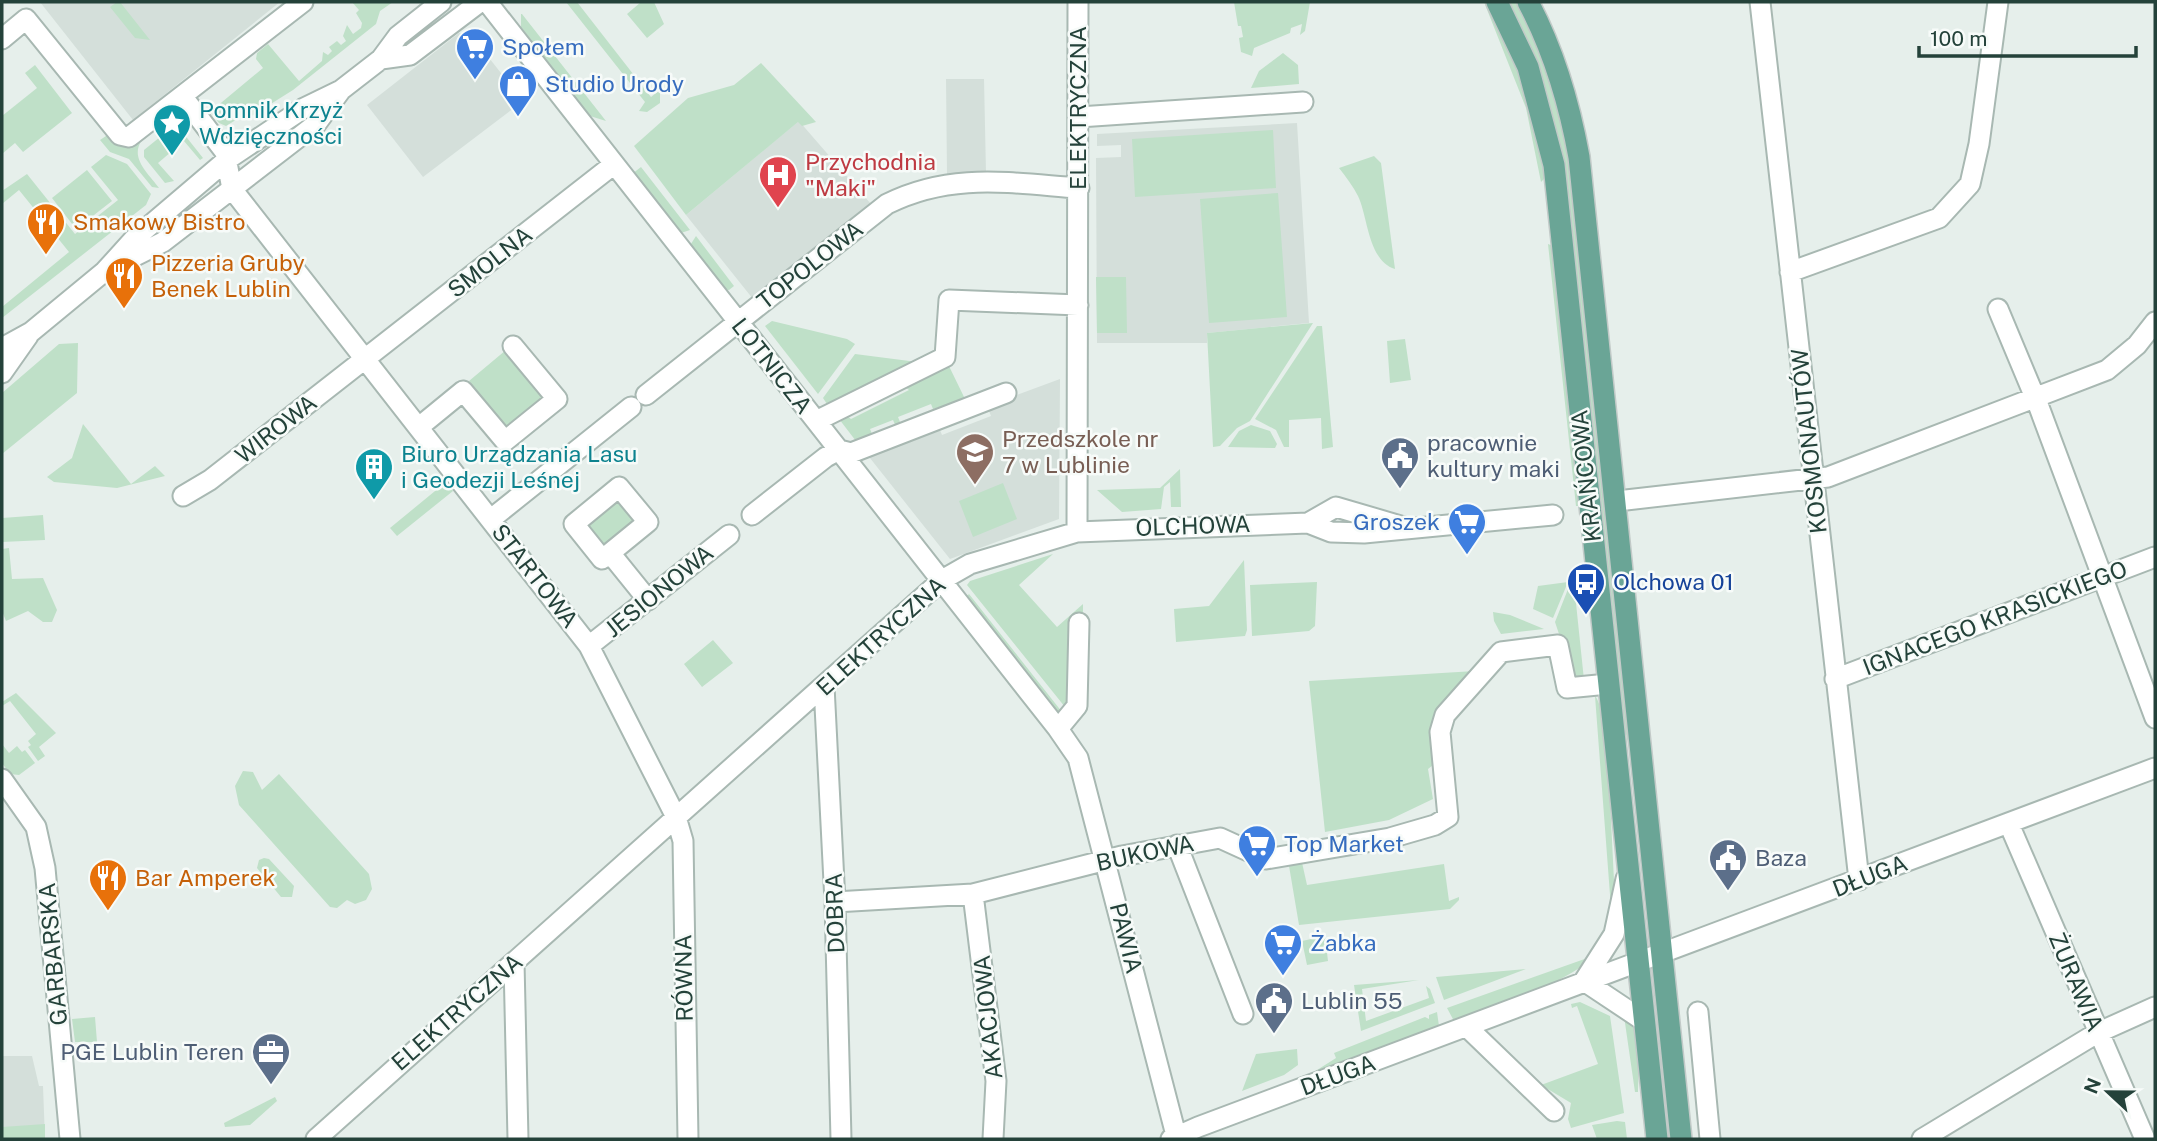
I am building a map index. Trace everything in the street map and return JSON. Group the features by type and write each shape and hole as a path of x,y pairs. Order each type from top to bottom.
{"main road":[{"name":"KRAŃCOWA","path":"1497,2 1528,67 1554,165 1657,1139"},
{"name":"KRAŃCOWA","path":"1528,2 1564,87 1579,157 1664,952 1681,1139"}],"street":[{"path":"2,38 26,19 112,126 124,137 134,136 303,2"},
{"path":"2,348 31,332 105,271 134,239 228,159 304,108 341,90 382,59 398,36 441,2"},
{"path":"382,59 410,55 480,2"},
{"name":"LOTNICZA","path":"487,2 1058,729"},
{"name":"ELEKTRYCZNA","path":"316,1139 942,580 970,564 1077,532 1078,2"},
{"name":"KOSMONAUTÓW","path":"1760,2 1859,880"},
{"path":"1790,272 1939,218 1970,184 1979,144 1998,2"},
{"path":"105,271 163,242 316,124 341,90"},
{"path":"183,97 228,159 232,189"},
{"path":"1079,117 1303,102"},
{"name":"SMOLNA","path":"366,359 613,165"},
{"name":"TOPOLOWA","path":"491,519 887,204 905,195 954,182 1079,188"},
{"name":"STARTOWA","path":"232,189 589,646 676,817"},
{"path":"816,421 945,357 949,300 1078,305"},
{"path":"1998,309 2035,399 2155,718"},
{"path":"1626,500 1814,480 1841,473 2106,370 2137,345 2155,322"},
{"path":"2,373 31,332"},
{"path":"419,427 463,391 505,441 557,399 513,345"},
{"name":"WIROWA","path":"183,496 210,480 366,359"},
{"path":"752,515 826,457 839,450 851,453 1006,393"},
{"name":"OLCHOWA","path":"1077,532 1308,523 1331,532 1364,533 1553,515"},
{"name":"JESIONOWA","path":"589,646 729,535"},
{"path":"610,553 648,600"},
{"name":"IGNACEGO KRASICKIEGO","path":"1835,679 2155,557"},
{"path":"1058,729 1077,706 1079,623"},
{"name":"BUKOWA","path":"835,902 973,894 1106,860 1220,838 1266,859 1390,838 1435,825 1448,817 1440,732 1445,715 1501,652 1558,645 1567,688 1608,684"},
{"name":"DOBRA","path":"824,686 835,902 841,1139"},
{"name":"PAWIA","path":"1058,729 1078,758 1175,1138"},
{"name":"DŁUGA","path":"1175,1138 1468,1028 1584,981 2155,768"},
{"name":"GARBARSKA","path":"2,779 36,827 45,867 69,1139"},
{"name":"RÓWNA","path":"676,817 682,841 688,1139"},
{"name":"ŻURAWIA","path":"2009,824 2145,1139"},
{"path":"1177,845 1243,1014"},
{"name":"KRAŃCOWA","path":"1584,981 1615,934 1628,868"},
{"name":"AKACJOWA","path":"973,894 996,1081 993,1139"},
{"path":"514,962 518,1139"},
{"path":"1584,981 1644,1021"},
{"path":"1922,1139 2097,1033 2155,1007"},
{"path":"1698,1013 1710,1139"},
{"path":"1468,1028 1554,1111"}],"shaded area":[{"path":"40,2 280,2 133,120"},
{"path":"459,33 471,35 523,101 423,177 367,105"},
{"path":"946,79 984,79 986,173 947,174"},
{"name":"Przychodnia \"Maki\"","path":"799,121 871,204 753,299 686,215"},
{"path":"1297,123 1309,323 1207,333 1207,343 1097,343 1096,158 1121,157 1121,145 1097,146 1097,134"},
{"name":"Przedszkole nr 7 w Lublinie","path":"1060,379 1059,519 950,559 866,453 938,425 942,435 991,416 987,406"},
{"path":"2,1056 32,1056 39,1086 43,1086 45,1139 2,1139"}],"green space":[{"path":"120,2 150,40 135,38 110,7"},
{"path":"352,2 393,2 380,11 376,24 293,90 247,119 244,115 226,126 219,123 210,112 263,68 256,59 257,53 268,44 299,81 322,61 323,52 328,55 332,51 329,47 337,41 341,45 346,41 343,36 347,25 353,34 361,28 362,23 356,13 359,10"},
{"path":"566,2 577,2 651,97 660,90 660,103 647,112 639,111 645,102"},
{"path":"641,2 654,2 664,24 647,38 627,14"},
{"path":"1234,2 1310,2 1305,31 1300,35 1302,24 1291,28 1290,33 1254,48 1252,56 1241,52 1239,38 1243,37 1241,26 1238,26"},
{"path":"1484,2 1490,2 1531,110 1542,155 1545,178 1541,182 1526,108"},
{"path":"1509,2 1517,2 1533,35 1567,141 1633,748 1629,748 1620,706 1531,51"},
{"path":"521,14 606,121 590,116 521,27"},
{"path":"1283,53 1298,65 1299,84 1251,88 1259,71"},
{"path":"761,63 816,122 802,126 798,122 686,215 634,146 688,98 734,85"},
{"path":"35,65 72,113 23,152 15,143 2,154 2,116 37,88 25,73"},
{"path":"176,124 203,158 200,160 184,141 158,163 174,181 165,183 144,157 144,150"},
{"path":"1273,130 1276,188 1135,197 1132,139"},
{"path":"109,134 137,142 142,140 139,159 159,188 152,187 129,159 110,152 100,140"},
{"path":"106,155 127,164 151,194 146,205 2,318 2,307 69,252 19,190 2,204 2,191 27,174 75,234 118,200 91,167"},
{"path":"1374,156 1381,163 1395,269 1379,257 1374,248 1358,196 1339,168"},
{"path":"641,167 690,230 681,233 632,174"},
{"path":"87,170 112,201 76,229 52,198"},
{"path":"1278,193 1287,317 1209,323 1200,199"},
{"path":"696,236 734,286 729,290 722,289 689,247"},
{"path":"1548,244 1553,246 1579,506 1576,506"},
{"path":"1096,277 1126,277 1127,333 1097,333"},
{"path":"772,321 847,339 855,344 818,394 765,326"},
{"path":"1313,323 1250,421 1237,428 1220,446 1213,447 1207,333"},
{"path":"1317,326 1322,326 1333,447 1322,449 1321,418 1289,420 1289,447 1284,447 1276,430 1255,419"},
{"path":"1405,339 1411,380 1390,383 1387,341"},
{"path":"78,343 77,393 2,454 2,393 59,344"},
{"path":"506,350 543,396 541,401 512,426 505,425 469,381"},
{"path":"855,354 925,363 829,407 823,398"},
{"path":"947,362 965,399 933,409 931,404 898,417 902,427 897,429 893,420 870,429 874,439 859,445 836,415 842,412 851,419 909,390 900,383"},
{"path":"83,424 131,484 155,466 165,476 117,488 54,482 47,477 72,458"},
{"path":"1251,425 1270,431 1277,444 1275,448 1228,447 1239,431"},
{"path":"1180,469 1181,507 1171,507 1170,482 1164,487 1161,509 1122,512 1097,490 1160,488"},
{"path":"446,482 453,491 397,536 390,528"},
{"path":"1003,483 1017,519 973,537 959,501"},
{"path":"614,499 620,501 635,519 634,525 609,545 604,544 588,525"},
{"path":"43,515 45,540 2,542 2,518"},
{"path":"9,548 12,579 43,578 57,610 52,622 43,622 28,611 6,621 2,611 2,549"},
{"path":"1053,554 1019,585 1057,627 1083,604 1083,612 1070,624 1069,704 1065,707 967,585 970,581"},
{"path":"1244,560 1245,636 1176,642 1174,609 1209,606"},
{"path":"1317,582 1315,626 1309,631 1252,636 1250,585"},
{"path":"1568,582 1553,618 1533,609 1538,586"},
{"path":"1570,584 1574,584 1584,680 1575,682 1555,622"},
{"path":"969,594 1062,712 1057,713 965,598"},
{"path":"1493,612 1510,615 1544,629 1501,634 1494,621"},
{"path":"713,640 733,663 702,687 684,664"},
{"path":"1475,671 1435,721 1438,761 1428,769 1433,799 1389,820 1325,832 1309,681"},
{"path":"16,693 56,733 39,747 45,756 38,761 28,747 31,745 28,741 36,734 10,701 2,706 2,702"},
{"path":"1595,696 1604,727 1609,787 1615,892 1611,908"},
{"path":"2,744 9,753 17,746 22,752 25,750 35,763 19,775 10,774 2,763"},
{"path":"243,771 253,772 262,790 279,774 369,874 372,889 366,900 355,904 347,900 337,908 330,907 239,805 235,786"},
{"path":"1301,858 1307,885 1444,864 1449,901 1459,897 1459,900 1450,909 1299,925 1288,860"},
{"path":"269,859 294,886 292,897 281,897 257,868 259,860"},
{"path":"1325,936 1328,961 1307,965 1302,941"},
{"path":"1593,956 1567,976 1487,1010 1454,1021 1447,1008"},
{"path":"1526,969 1444,1000 1436,977"},
{"path":"1419,980 1362,989 1366,1021 1429,998 1426,986 1430,989 1435,1003 1361,1031 1354,985"},
{"path":"1580,1002 1610,1016 1624,1113 1571,1128 1568,1119 1571,1103 1541,1085 1598,1064 1577,1006 1572,1008 1571,1004"},
{"path":"1437,1012 1439,1026 1306,1077 1336,1058 1334,1053 1425,1017 1429,1019 1429,1015"},
{"path":"1624,1016 1631,1022 1638,1040 1638,1092 1635,1092"},
{"path":"95,1017 97,1042 75,1042 72,1019"},
{"path":"1297,1049 1298,1065 1284,1075 1242,1091 1256,1054"},
{"path":"275,1097 277,1101 250,1125 225,1127 224,1123"},
{"path":"1625,1122 1627,1139 1597,1139 1592,1125"},
{"path":"45,1124 45,1139 2,1139 2,1127"}],"place":[{"name":"Społem","path":"475,81"},
{"name":"Studio Urody","path":"518,118"},
{"name":"Pomnik Krzyż Wdzięczności","path":"172,157"},
{"name":"Przychodnia \"Maki\"","path":"778,209"},
{"name":"Smakowy Bistro","path":"46,256"},
{"name":"Pizzeria Gruby Benek Lublin","path":"124,310"},
{"name":"Przedszkole nr 7 w Lublinie","path":"975,486"},
{"name":"pracownie kultury maki","path":"1400,490"},
{"name":"Biuro Urządzania Lasu i Geodezji Leśnej","path":"374,501"},
{"name":"Groszek","path":"1467,556"},
{"name":"Olchowa 01","path":"1586,616"},
{"name":"Top Market","path":"1257,878"},
{"name":"Baza","path":"1728,892"},
{"name":"Bar Amperek","path":"108,912"},
{"name":"Żabka","path":"1283,977"},
{"name":"Lublin 55","path":"1274,1035"},
{"name":"PGE Lublin Teren","path":"271,1086"}]}
